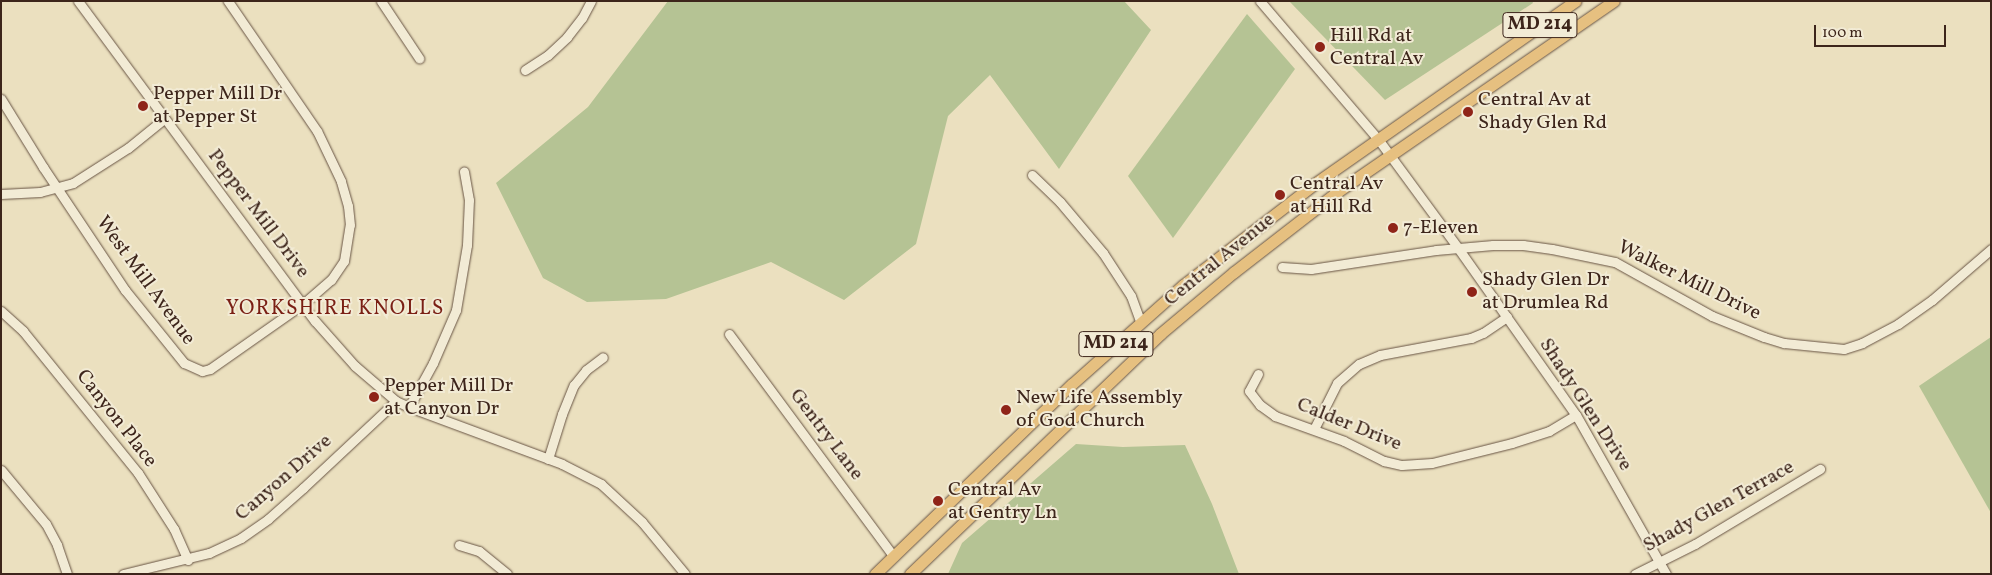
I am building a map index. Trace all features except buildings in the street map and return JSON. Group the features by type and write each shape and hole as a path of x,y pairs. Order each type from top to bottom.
{"main road":[{"name":"Central Avenue","path":"875,574 1140,321 1246,234 1575,1"},
{"name":"Central Avenue","path":"910,574 1160,334 1314,208 1614,1"}],"street":[{"name":"Pepper Mill Drive","path":"78,1 164,119 340,352 396,401 548,459 587,476 612,492 642,522 685,574"},
{"name":"West Mill Avenue","path":"1,99 125,290 180,359 190,367 204,371 214,367 303,304 331,280 341,268 349,242 348,206 335,167 313,125 228,1"},
{"path":"382,1 419,58"},
{"path":"525,70 548,55 567,37 592,1"},
{"name":"Shady Glen Drive","path":"1260,1 1378,139 1507,317 1576,415 1666,574"},
{"path":"1,194 30,194 73,184 101,167 164,119"},
{"path":"408,407 433,363 456,310 467,245 469,200 464,171"},
{"path":"1032,175 1074,218 1103,253 1130,296 1140,321"},
{"name":"Walker Mill Drive","path":"1282,267 1311,269 1458,248 1523,245 1609,260 1712,316 1764,337 1784,343 1844,349 1862,343 1898,324 1932,300 1991,249"},
{"name":"Canyon Place","path":"1,311 23,331 138,472 174,529 188,560"},
{"path":"1314,429 1337,383 1359,364 1380,355 1471,338 1483,333 1507,317"},
{"name":"Gentry Lane","path":"729,334 894,557"},
{"path":"548,459 562,414 574,385 586,370 603,357"},
{"name":"Calder Drive","path":"1258,374 1249,391 1260,405 1275,416 1314,429 1384,461 1411,466 1474,454 1538,436 1576,415"},
{"name":"Canyon Drive","path":"124,574 188,560 224,547 258,527 303,488 396,401"},
{"name":"Shady Glen Terrace","path":"1635,574 1695,544 1820,469"},
{"path":"1,470 46,524 57,544 67,574"},
{"path":"459,545 479,551 507,574"}],"green space":[{"path":"668,1 1124,1 1151,30 1059,169 990,75 948,116 916,244 844,300 771,262 666,299 587,302 543,278 496,183 588,107"},
{"path":"1289,1 1532,1 1533,3 1385,100"},
{"path":"1247,14 1295,69 1173,238 1128,176"},
{"path":"1991,337 1991,513 1919,386"},
{"path":"1076,444 1123,447 1185,445 1212,504 1239,574 948,574 962,543"}],"place":[{"name":"Hill Rd at Central Av","path":"1320,47"},
{"name":"Pepper Mill Dr at Pepper St","path":"143,106"},
{"name":"Central Av at Shady Glen Rd","path":"1468,112"},
{"name":"Central Av at Hill Rd","path":"1280,195"},
{"name":"7-Eleven","path":"1393,228"},
{"name":"Shady Glen Dr at Drumlea Rd","path":"1472,292"},
{"name":"Pepper Mill Dr at Canyon Dr","path":"374,397"},
{"name":"New Life Assembly of God Church","path":"1006,410"},
{"name":"Central Av at Gentry Ln","path":"938,501"}],"district":[{"name":"YORKSHIRE KNOLLS","path":"335,309"}]}
